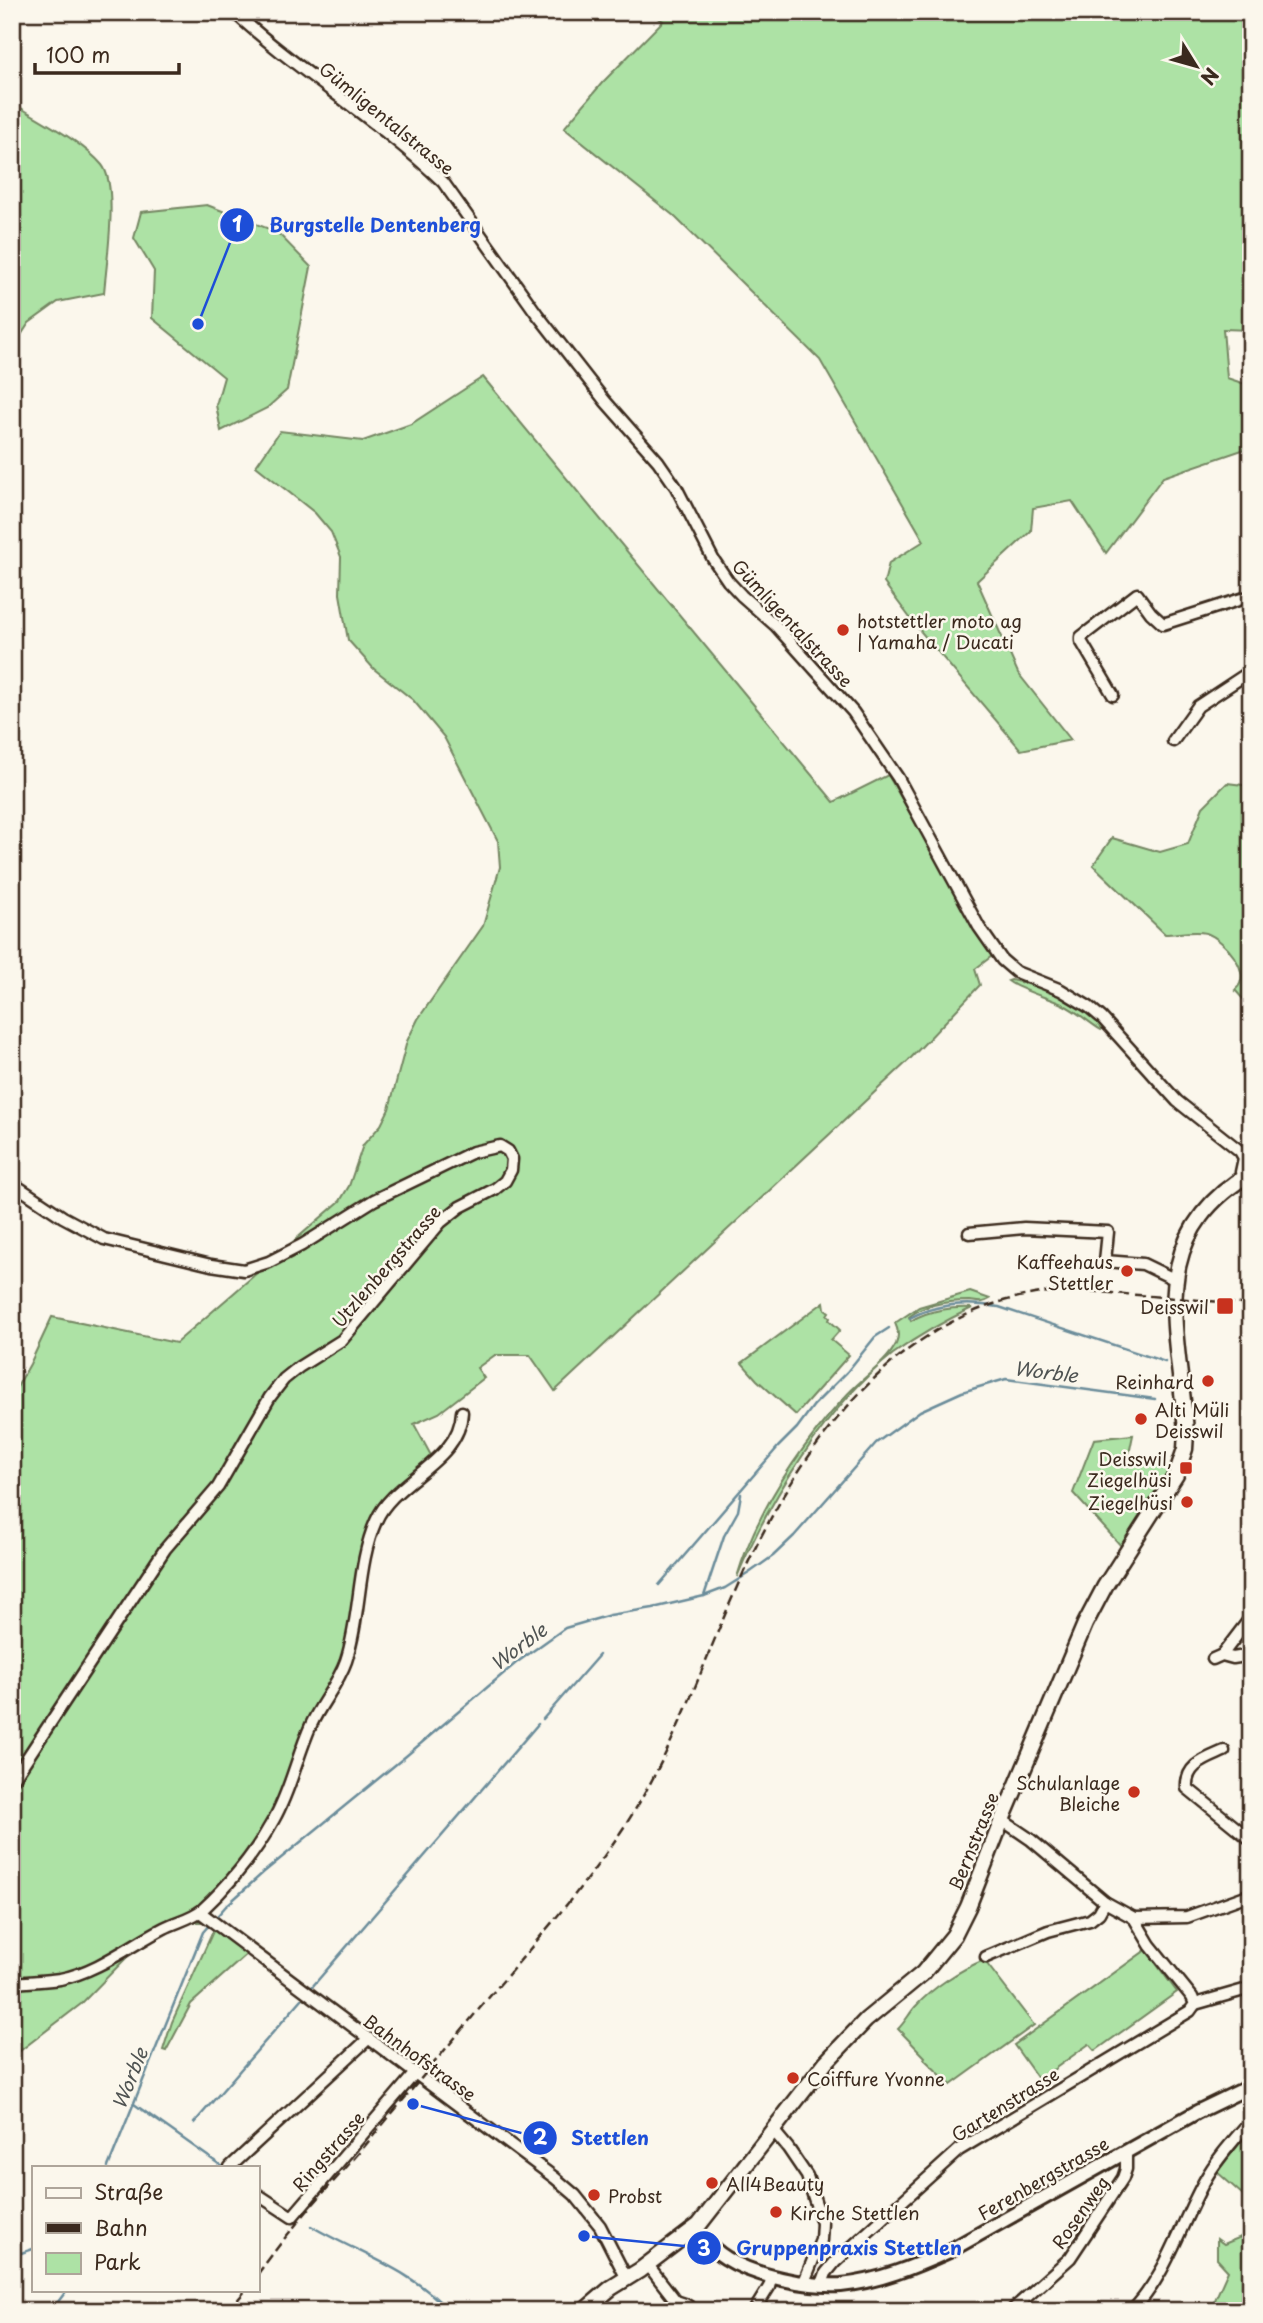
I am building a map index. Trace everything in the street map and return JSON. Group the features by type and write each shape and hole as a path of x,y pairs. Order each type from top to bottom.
{"main road":[{"name":"Bernstrasse","path":"584,2311 604,2293 648,2265 694,2230 826,2062 850,2037 923,1973 962,1921 1090,1614 1172,1482 1183,1458 1186,1423 1173,1326 1176,1280 1186,1242 1197,1221 1219,1196 1247,1176"}],"street":[{"name":"Gümligentalstrasse","path":"234,12 278,52 427,166 443,182 563,347 605,401 658,461 676,487 713,559 728,580 776,626 853,712 898,778 979,927 1002,960 1016,972 1061,990 1102,1018 1177,1101 1247,1157 1241,1172 1247,1176"},
{"path":"1113,695 1098,673 1081,636 1137,594 1163,624 1251,596"},
{"path":"1172,741 1198,706 1251,671"},
{"name":"Utzlenbergstrasse","path":"12,1182 63,1217 104,1239 211,1265 244,1269 254,1268 278,1258 374,1200 473,1152 500,1146 508,1151 512,1159 511,1170 505,1181 460,1207 441,1222 342,1340 284,1379 218,1487 165,1549 12,1781"},
{"path":"969,1233 1024,1228 1108,1232 1105,1261 1143,1264 1176,1280"},
{"path":"12,1983 61,1979 86,1970 165,1927 203,1914 236,1874 274,1820 311,1725 341,1675 349,1649 367,1551 377,1518 394,1494 443,1452 458,1430 461,1412"},
{"path":"1251,1617 1218,1657 1251,1655"},
{"path":"1224,1751 1191,1769 1187,1777 1187,1788 1251,1840"},
{"path":"1002,1821 1030,1839 1105,1902 1134,1918 1187,1917 1251,1894"},
{"path":"986,1957 1048,1931 1090,1920 1099,1913 1105,1902"},
{"name":"Bahnhofstrasse","path":"203,1914 527,2155 575,2195 607,2238 626,2278"},
{"path":"1134,1918 1150,1945 1195,2004"},
{"name":"Gartenstrasse","path":"822,2284 826,2273 835,2262 959,2150 1191,2011 1195,2004 1251,1989"},
{"path":"231,2166 368,2039"},
{"name":"Ringstrasse","path":"259,2195 292,2217 415,2073"},
{"name":"Ferenbergstrasse","path":"694,2230 725,2258 740,2266 804,2282 840,2285 857,2282 926,2261 989,2230 1126,2151 1251,2086"},
{"path":"1132,2311 1163,2271 1215,2163 1251,2120"},
{"path":"773,2130 807,2176 822,2223 821,2241 804,2282"},
{"name":"Rosenweg","path":"1011,2311 1070,2258 1123,2178 1126,2151"},
{"path":"648,2265 676,2301 696,2311"},
{"path":"754,2311 769,2287 772,2276"},
{"path":"669,2311 676,2301"}],"green space":[{"path":"649,12 1251,12 1251,330 1223,329 1227,378 1251,386 1251,447 1163,477 1106,553 1072,501 1033,508 1031,531 977,581 1018,673 1071,740 1021,750 916,626 884,583 889,563 924,541 820,360 674,216 564,128 602,83 663,21"},
{"path":"12,32 20,40 13,103 72,139 94,156 107,175 111,207 104,293 58,302 29,323 12,349"},
{"path":"207,205 277,232 311,267 287,390 267,408 221,431 216,405 224,377 152,318 154,271 134,238 141,212"},
{"path":"483,377 834,802 888,775 992,956 975,969 980,985 908,1061 555,1391 530,1355 495,1355 477,1368 484,1378 439,1413 414,1424 434,1461 377,1518 349,1649 318,1710 274,1820 206,1905 201,1922 184,1922 130,1954 81,2004 12,2057 12,1396 52,1317 176,1343 340,1201 349,1186 363,1145 381,1125 389,1109 407,1041 418,1019 483,926 500,867 498,841 444,737 413,700 374,669 348,640 340,594 341,557 331,532 315,513 256,466 280,431 363,441 411,424"},
{"path":"1227,783 1251,786 1251,998 1243,999 1235,990 1240,983 1239,967 1221,942 1201,932 1165,934 1093,865 1112,838 1160,852 1188,844 1203,807"},
{"path":"1008,981 1062,996 1084,1010 1103,1028 1101,1030 1064,1005"},
{"path":"970,1292 990,1299 982,1302 937,1304 909,1317 911,1321 940,1310 972,1308 931,1329 893,1354 845,1400 802,1456 783,1486 737,1577 756,1528 781,1482 827,1418 892,1351 898,1339 895,1323 919,1307"},
{"path":"824,1302 825,1309 829,1312 829,1320 840,1330 831,1340 849,1355 796,1415 742,1363"},
{"path":"1133,1435 1128,1459 1174,1467 1121,1546 1073,1493 1094,1439"},
{"path":"214,1929 247,1954 191,2004 166,2051 163,2050 172,2022"},
{"path":"1146,1950 1177,1992 1095,2051 1089,2044 1039,2080 1014,2045"},
{"path":"984,1960 1034,2025 951,2085 898,2029 915,2007 938,1986"},
{"path":"1251,2129 1251,2202 1217,2172"},
{"path":"1251,2217 1251,2311 1210,2311 1228,2271 1217,2259 1217,2239 1224,2244 1241,2237"}],"waterway":[{"path":"910,1318 931,1309 953,1305 999,1307 1165,1362"},
{"path":"659,1585 797,1428 814,1405 847,1372 875,1337 889,1328"},
{"name":"Worble","path":"108,2166 203,1932 226,1906 264,1872 516,1663 565,1628 610,1615 704,1596 725,1588 773,1556 794,1536 876,1443 920,1411 962,1392 1006,1379 1155,1399"},
{"path":"704,1596 724,1536 738,1511 741,1494"},
{"path":"543,1719 599,1655"},
{"path":"312,1987 538,1724"},
{"path":"194,2123 302,1999"},
{"path":"134,2104 222,2166"},
{"path":"311,2226 401,2273 434,2296 449,2311"},
{"name":"Worble","path":"12,2256 32,2249"},
{"path":"51,2311 65,2292"}],"railway":[{"path":"259,2272 555,1919 608,1851 654,1776 756,1546 783,1496 850,1403 890,1364 936,1331 986,1307 1041,1293 1090,1291 1251,1305"},
{"path":"228,2311 244,2292"}],"place":[{"name":"Burgstelle Dentenberg","path":"198,324"},
{"name":"hotstettler moto ag | Yamaha / Ducati","path":"843,630"},
{"name":"Kaffeehaus Stettler","path":"1127,1271"},
{"name":"Deisswil","path":"1225,1306"},
{"name":"Reinhard","path":"1208,1381"},
{"name":"Alti Müli Deisswil","path":"1141,1419"},
{"name":"Deisswil, Ziegelhüsi","path":"1186,1468"},
{"name":"Ziegelhüsi","path":"1187,1502"},
{"name":"Schulanlage Bleiche","path":"1134,1792"},
{"name":"Coiffure Yvonne","path":"793,2078"},
{"name":"Stettlen","path":"413,2104"},
{"name":"All4Beauty","path":"712,2183"},
{"name":"Probst","path":"594,2195"},
{"name":"Kirche Stettlen","path":"776,2212"},
{"name":"Gruppenpraxis Stettlen","path":"584,2236"}]}
